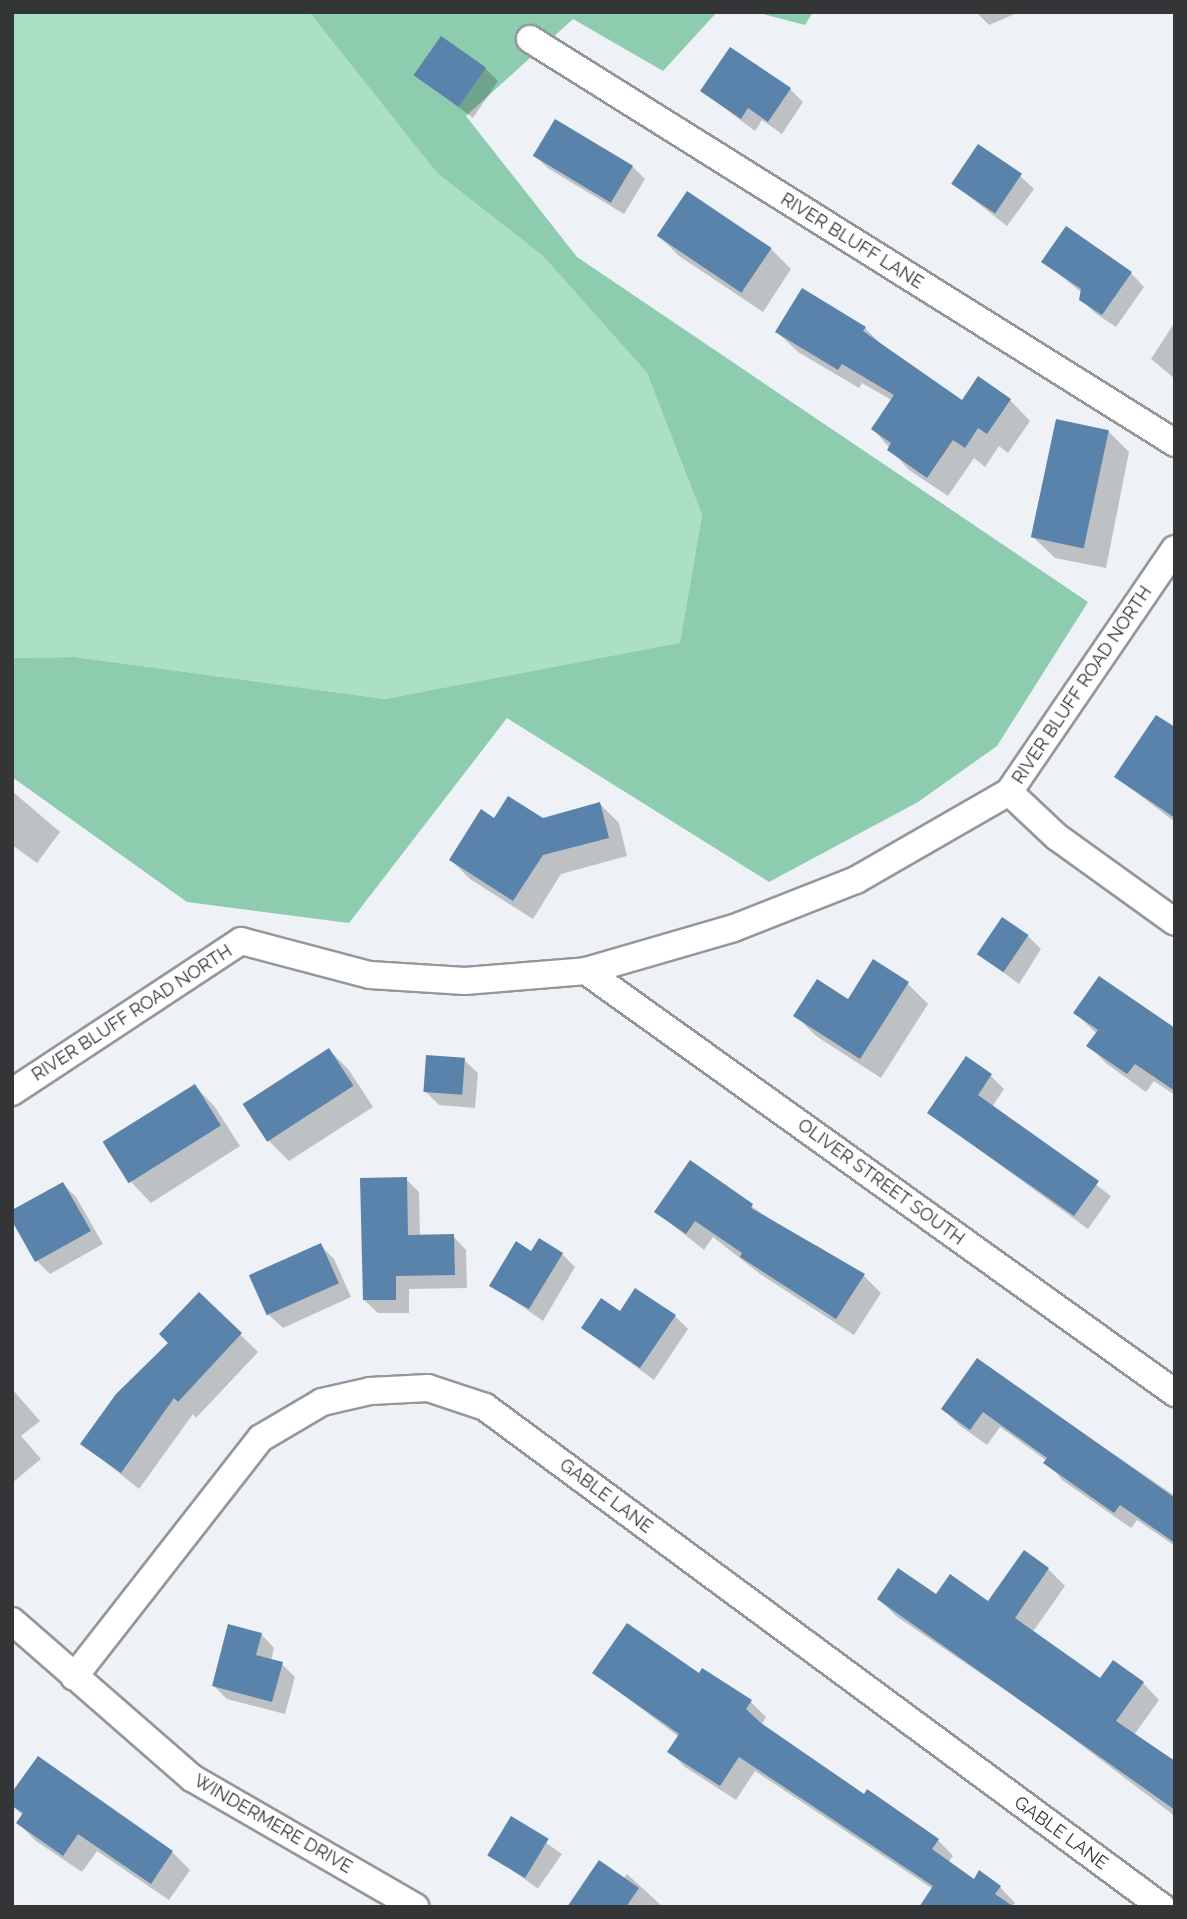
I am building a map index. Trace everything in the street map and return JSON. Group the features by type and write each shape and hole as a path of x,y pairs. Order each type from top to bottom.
{"street":[{"name":"RIVER BLUFF LANE","path":"530,39 1175,443"},
{"name":"RIVER BLUFF ROAD NORTH","path":"12,1092 241,941 370,975 465,981 586,971 734,928 856,880 1009,792 1175,549"},
{"path":"1009,792 1057,837 1175,922"},
{"name":"OLIVER STREET SOUTH","path":"586,971 1175,1393"},
{"name":"GABLE LANE","path":"74,1677 261,1438 322,1402 370,1391 428,1388 485,1407 1162,1907"},
{"name":"WINDERMERE DRIVE","path":"12,1621 192,1778 415,1907"}],"green space":[{"path":"12,12 309,12 437,173 543,256 647,373 702,515 680,644 385,699 75,657 12,658"},
{"path":"309,12 717,12 663,71 573,19 466,116 577,257 1088,602 997,746 918,802 769,882 507,718 349,923 187,902 12,777 12,658 75,657 385,699 680,643 702,515 647,373 543,256 437,173"},
{"path":"755,12 813,12 805,25"}],"building":[{"path":"441,36 486,68 459,107 413,75"},
{"path":"730,47 791,88 768,122 748,108 741,119 700,91"},
{"path":"555,119 633,166 611,203 533,156"},
{"path":"978,144 1022,174 995,213 951,184"},
{"path":"687,191 772,248 741,293 657,236"},
{"path":"1066,226 1132,272 1102,315 1079,300 1081,289 1041,262"},
{"path":"802,288 866,327 863,331 962,400 978,376 1011,399 987,434 978,428 965,448 953,440 927,478 887,450 891,443 871,429 894,395 842,364 838,370 775,332"},
{"path":"1056,419 1109,430 1084,549 1031,537"},
{"path":"1156,715 1175,727 1175,818 1114,777"},
{"path":"508,796 543,818 600,802 609,838 543,855 513,901 449,860 481,809 494,818"},
{"path":"1002,917 1029,935 1003,972 977,954"},
{"path":"873,959 909,982 860,1059 793,1016 817,979 848,999"},
{"path":"1099,976 1175,1028 1175,1091 1135,1064 1127,1074 1086,1046 1098,1030 1073,1013"},
{"path":"329,1048 354,1086 267,1142 243,1104"},
{"path":"426,1055 465,1058 462,1095 423,1092"},
{"path":"966,1056 992,1074 978,1095 1099,1181 1074,1216 927,1113"},
{"path":"195,1084 221,1126 129,1183 103,1142"},
{"path":"690,1160 753,1204 751,1208 865,1274 836,1319 740,1257 742,1253 695,1221 686,1234 654,1212"},
{"path":"407,1177 408,1235 454,1234 455,1275 396,1276 396,1300 363,1300 360,1178"},
{"path":"63,1182 91,1231 35,1262 12,1221 12,1210"},
{"path":"539,1238 563,1253 529,1309 489,1286 516,1241 531,1251"},
{"path":"321,1243 339,1283 267,1315 249,1275"},
{"path":"635,1288 676,1315 640,1368 581,1328 601,1298 620,1311"},
{"path":"199,1292 242,1333 178,1402 174,1398 121,1473 80,1444 116,1394 168,1343 159,1334"},
{"path":"977,1358 1175,1498 1175,1543 1120,1505 1114,1513 1043,1463 1047,1458 983,1412 970,1430 941,1409"},
{"path":"1024,1550 1049,1568 1015,1618 1100,1678 1113,1660 1144,1682 1116,1721 1175,1761 1175,1810 877,1599 898,1568 936,1594 950,1574 988,1601"},
{"path":"627,1623 699,1673 702,1668 752,1700 746,1709 761,1723 864,1794 867,1789 939,1839 932,1849 974,1879 979,1870 1001,1886 995,1894 1014,1907 919,1907 933,1886 739,1757 720,1786 667,1752 679,1734 592,1673"},
{"path":"228,1624 262,1633 256,1655 283,1662 272,1702 212,1686"},
{"path":"38,1756 173,1851 151,1884 78,1834 63,1856 16,1823 23,1813 12,1806 12,1792"},
{"path":"511,1816 549,1839 525,1878 487,1855"},
{"path":"599,1860 639,1888 626,1907 567,1907"}]}
